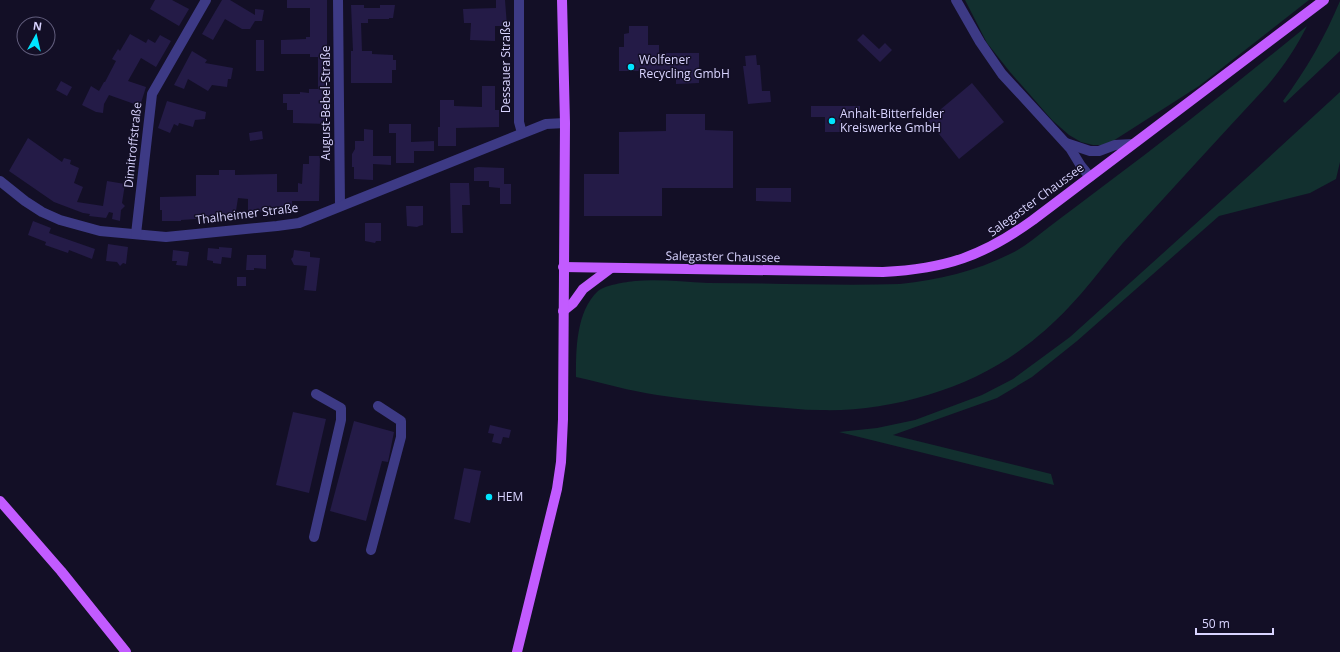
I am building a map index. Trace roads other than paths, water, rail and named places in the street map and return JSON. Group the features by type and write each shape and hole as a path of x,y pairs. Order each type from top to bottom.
{"main road":[{"path":"517,652 557,489 561,462 563,419 565,123 562,0"},
{"name":"Salegaster Chaussee","path":"564,268 883,272 930,267 968,258 1003,241 1033,220 1132,144 1223,78 1324,0"},
{"path":"563,310 573,303 587,285 611,268"},
{"path":"0,501 71,583 126,652"}],"street":[{"name":"Dimitroffstraße","path":"136,234 152,94 206,0"},
{"name":"August-Bebel-Straße","path":"338,0 340,206"},
{"name":"Dessauer Straße","path":"519,0 519,122 522,133"},
{"path":"956,0 980,42 1002,74 1065,142 1090,177"},
{"name":"Thalheimer Straße","path":"0,182 42,212 60,220 100,231 166,237 277,226 299,222 546,124 565,123"},
{"path":"1065,142 1090,151 1099,151 1116,145 1132,144"},
{"path":"314,537 341,420 341,408 316,394"},
{"path":"371,550 401,437 401,421 378,406"}],"place":[{"name":"Wolfener Recycling GmbH","path":"631,67"},
{"name":"Anhalt-Bitterfelder Kreiswerke GmbH","path":"832,121"},
{"name":"HEM","path":"489,497"}]}
